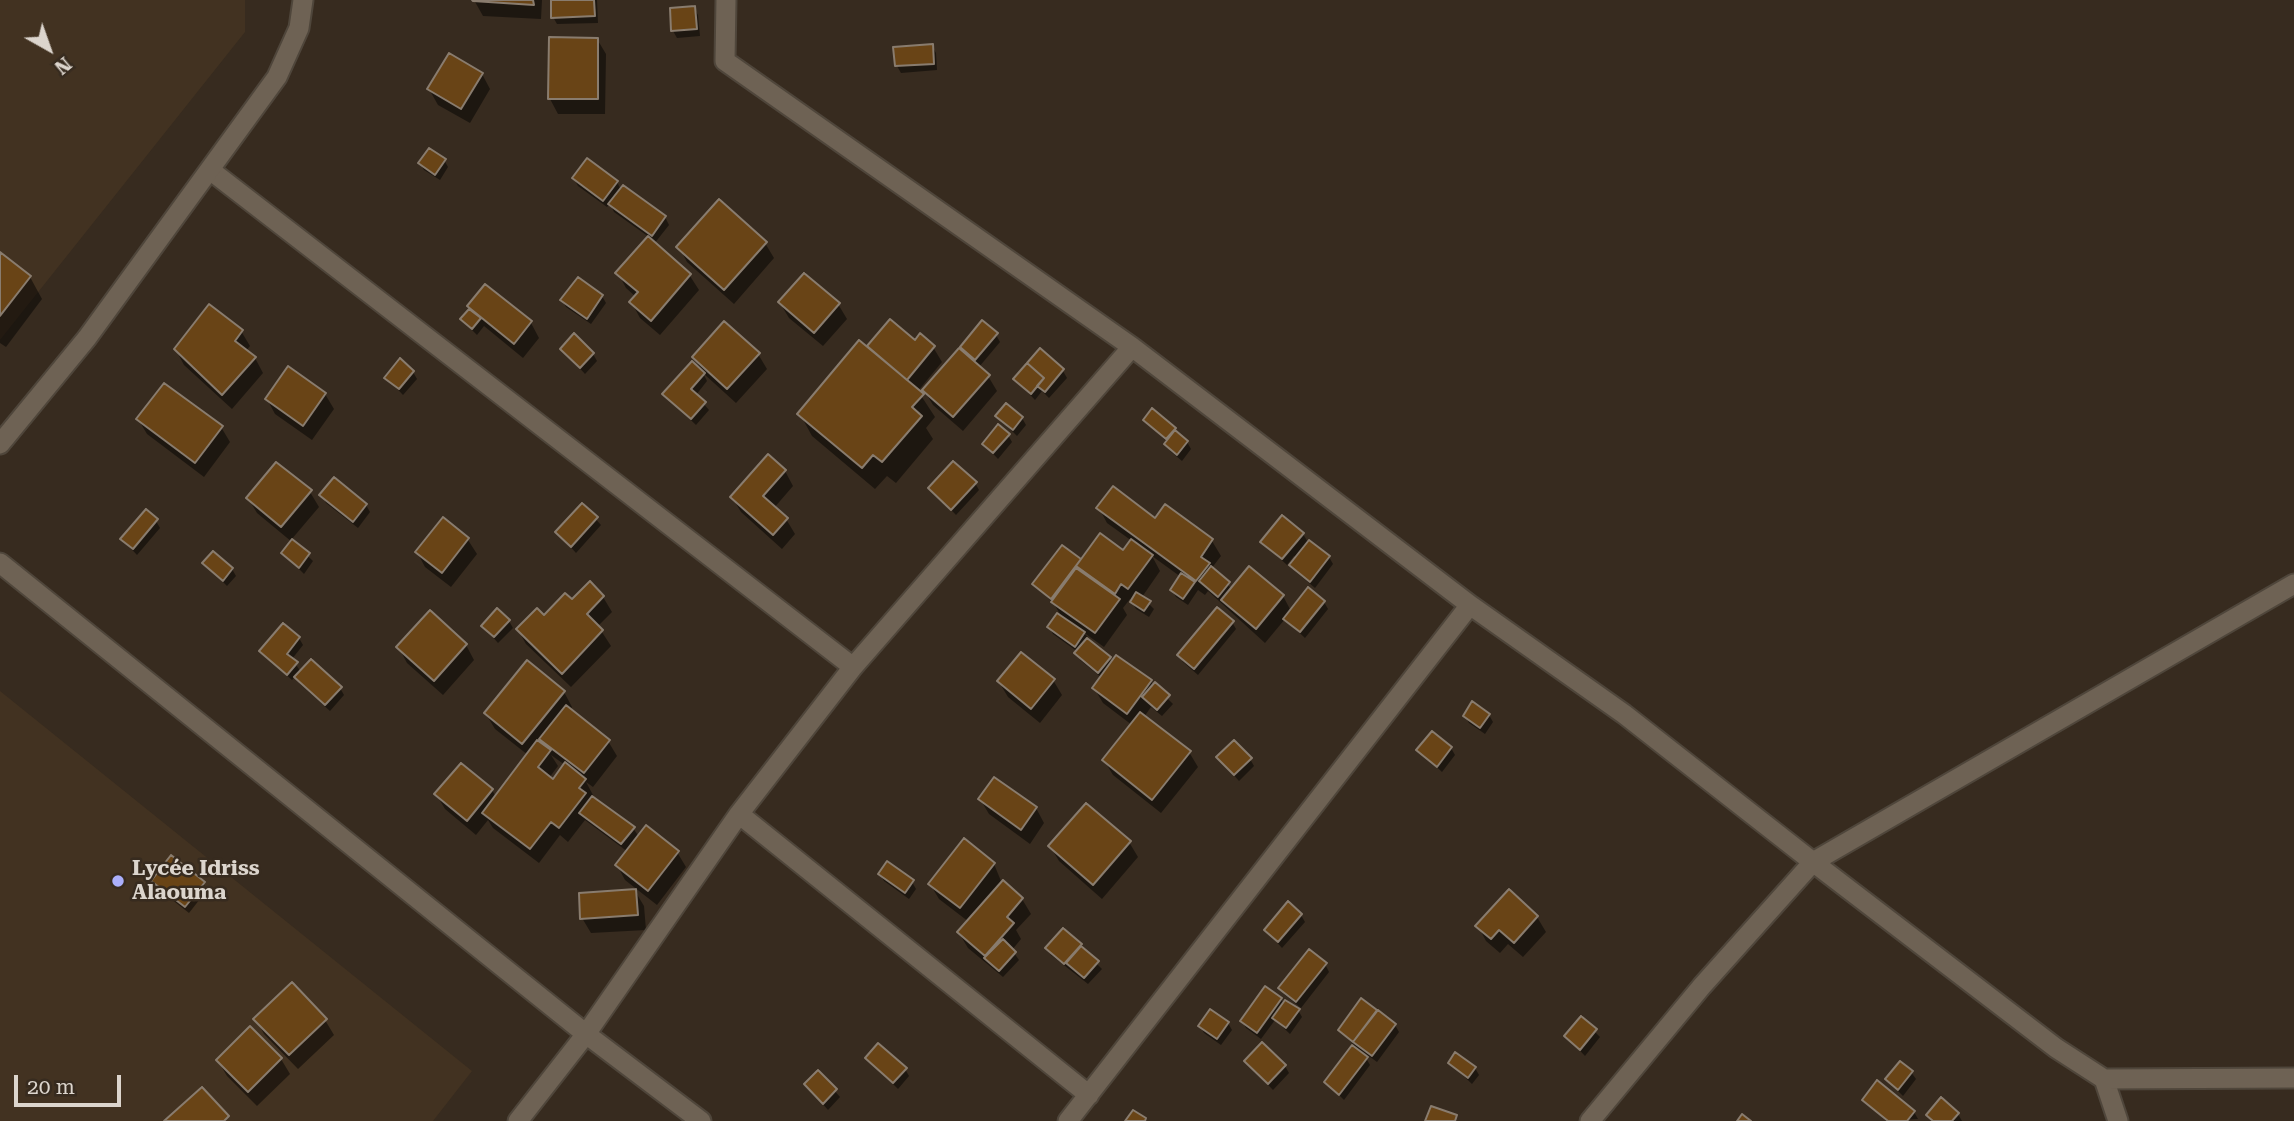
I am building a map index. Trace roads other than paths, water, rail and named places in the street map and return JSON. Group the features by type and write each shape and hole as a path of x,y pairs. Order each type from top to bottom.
{"street":[{"path":"0,444 87,338 277,77 299,28 303,0"},
{"path":"726,0 725,61 1132,347 1470,605 1624,714 2056,1048 2104,1079 2294,1079"},
{"path":"210,170 853,667"},
{"path":"518,1121 586,1034 739,814 853,667 1132,347"},
{"path":"0,563 586,1034 701,1121"},
{"path":"1590,1121 1702,986 1813,862 2294,584"},
{"path":"1068,1121 1470,605"},
{"path":"739,814 1089,1095"},
{"path":"2104,1079 2118,1121"}],"place":[{"name":"Lycée Idriss Alaouma","path":"118,881"}]}
